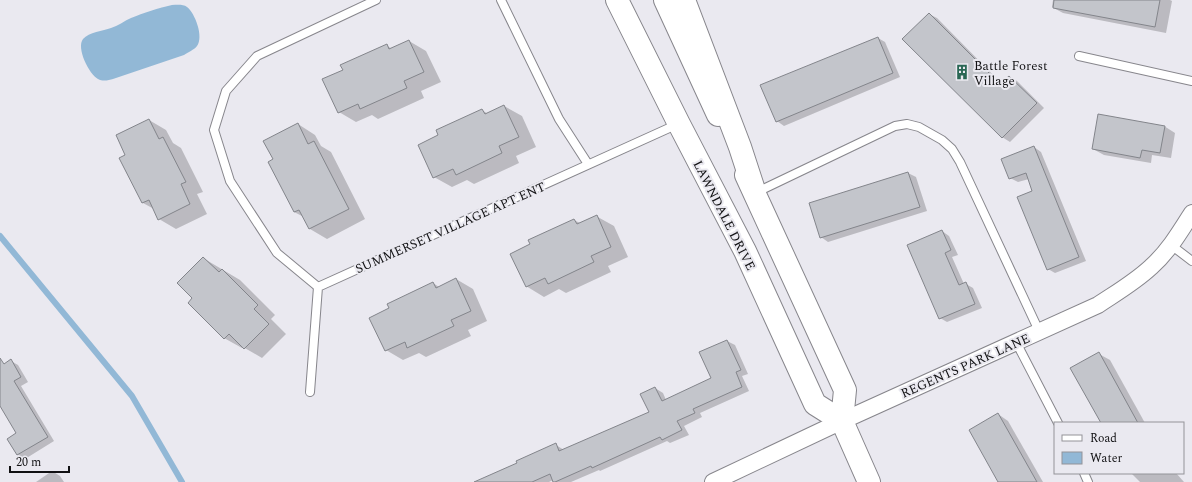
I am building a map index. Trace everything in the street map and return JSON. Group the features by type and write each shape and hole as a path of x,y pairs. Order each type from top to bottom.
{"main road":[{"name":"LAWNDALE DRIVE","path":"617,0 678,124 745,251 815,404 842,421"},
{"path":"665,0 845,390 842,421 869,482"},
{"path":"684,0 740,147 755,193"}],"street":[{"name":"REGENTS PARK LANE","path":"712,482 1098,304 1129,285 1152,267 1171,246 1192,213"}],"lane":[{"path":"310,392 318,286 277,253 230,181 214,130 226,91 257,56 376,0"},
{"path":"501,0 559,119 588,164"},
{"path":"1079,56 1192,81"},
{"name":"SUMMERSET VILLAGE APT ENT","path":"318,286 678,124"},
{"path":"755,193 895,126 907,124 919,127 942,140 952,149 960,162 1039,332"},
{"path":"1171,246 1192,261"},
{"path":"1016,342 1057,422"}],"water":[{"path":"172,5 187,7 196,20 200,37 197,46 193,50 184,55 113,79 102,80 94,76 87,67 82,54 81,43 83,39 96,32 114,27 128,19"}],"building":[{"path":"1054,0 1160,0 1155,27 1053,8"},
{"name":"Battle Forest Village","path":"929,13 1000,84 1009,76 1037,103 1002,138 902,39"},
{"path":"878,37 893,73 776,122 760,85"},
{"path":"409,40 424,72 404,81 407,88 360,109 358,104 338,113 322,79 343,70 340,65 387,44 389,49"},
{"path":"504,105 519,137 499,146 502,153 456,175 453,169 433,178 418,145 438,135 436,130 482,109 485,114"},
{"path":"1098,114 1165,126 1160,153 1142,150 1140,158 1092,149"},
{"path":"149,119 159,139 163,137 186,182 181,184 190,204 158,220 149,200 142,203 119,158 125,155 116,135"},
{"path":"298,123 308,144 314,141 349,209 309,229 299,210 294,212 268,162 273,159 263,141"},
{"path":"1034,146 1079,257 1047,270 1017,197 1032,191 1026,173 1009,179 1001,159"},
{"path":"908,172 920,207 820,238 809,203"},
{"path":"597,215 611,247 591,256 594,262 548,284 545,278 526,287 510,254 530,244 528,240 574,219 577,224"},
{"path":"942,230 951,250 945,253 959,285 966,282 975,304 939,319 907,245"},
{"path":"203,257 219,272 222,269 258,305 254,309 269,324 244,349 229,334 224,339 188,303 192,298 177,283"},
{"path":"456,278 471,311 451,320 454,326 407,348 405,342 385,351 369,318 389,308 387,304 433,282 436,288"},
{"path":"727,340 741,370 736,372 742,387 693,409 695,413 677,421 682,430 662,440 660,437 592,468 591,466 555,482 553,482 550,474 532,482 474,482 517,463 516,461 556,443 559,451 649,412 640,394 655,387 662,401 711,378 699,352"},
{"path":"1099,352 1137,422 1100,422 1070,368"},
{"path":"0,358 4,364 11,359 21,377 14,381 48,437 17,455 7,439 16,433 0,406"},
{"path":"998,413 1037,482 998,482 969,430"}],"waterway":[{"path":"0,236 132,396 182,482"}],"place":[{"name":"Battle Forest Village","path":"962,72"}]}
